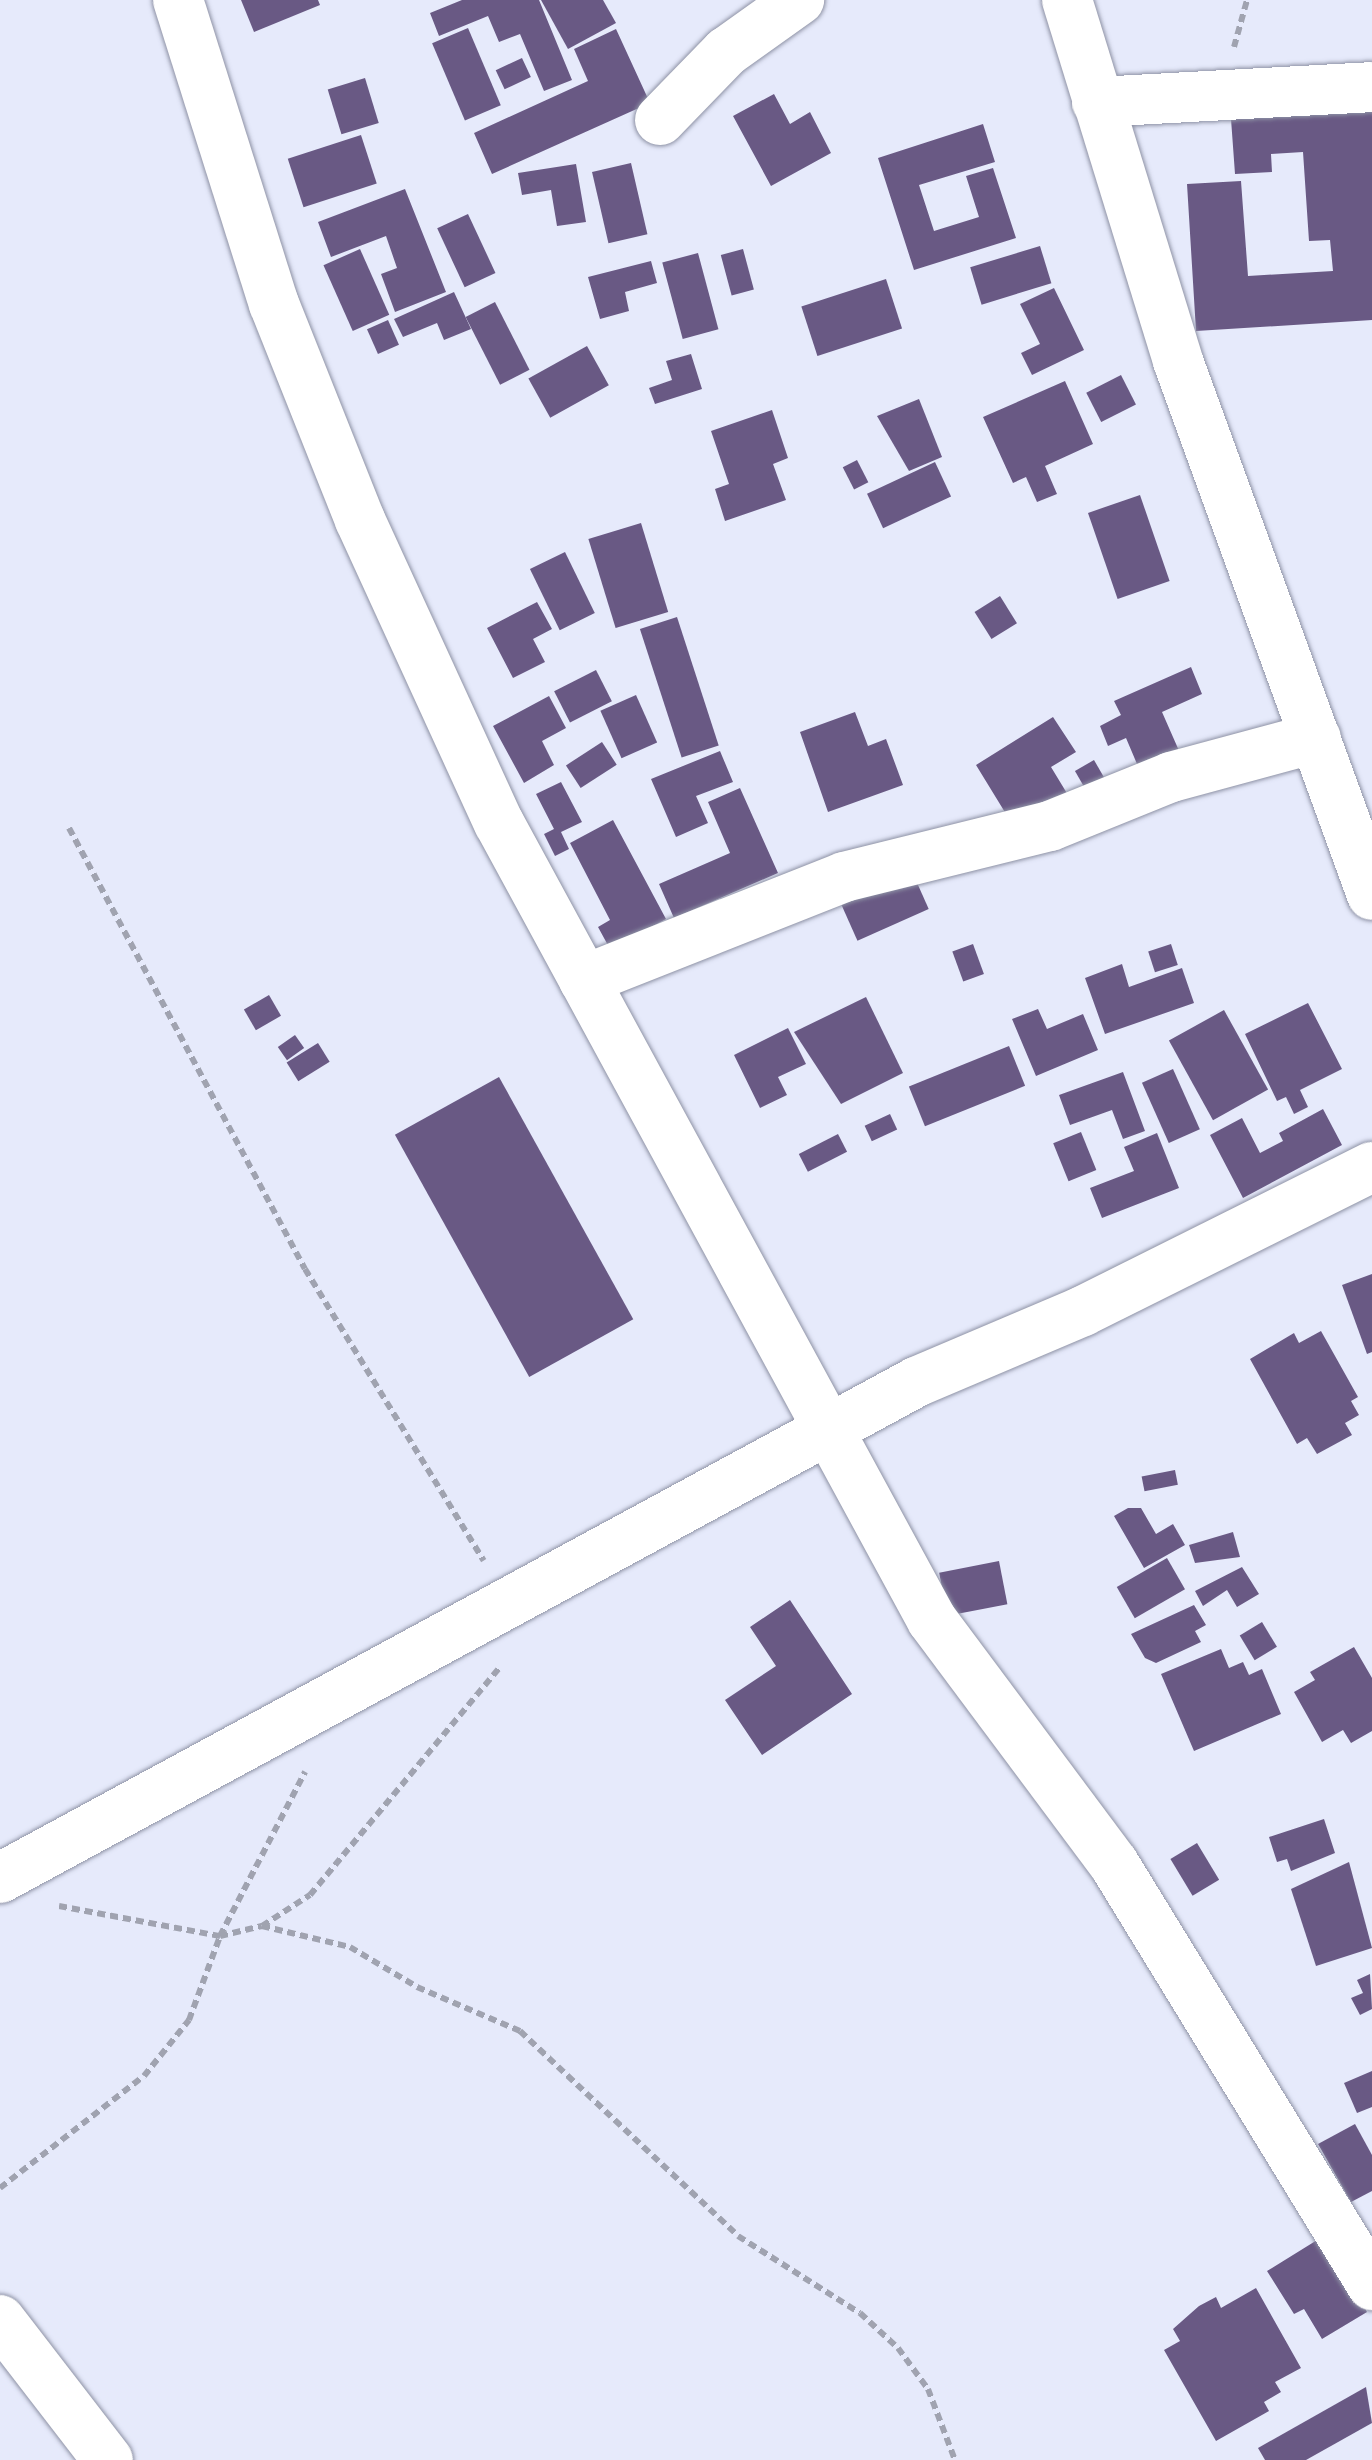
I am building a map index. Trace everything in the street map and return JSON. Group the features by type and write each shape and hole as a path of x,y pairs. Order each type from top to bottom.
{"street":[{"path":"178,0 274,304 360,520 499,823 932,1620 1114,1864 1372,2285"},
{"path":"660,120 726,52 798,0"},
{"path":"1067,0 1178,361 1372,896"},
{"path":"1097,102 1372,87"},
{"path":"584,980 844,876 1050,826 1171,777 1316,738"},
{"path":"0,1878 828,1430 1372,1168"},
{"path":"0,2320 108,2460"}],"path":[{"path":"69,828 333,1318 512,1604"},
{"path":"52,1904 220,1936 262,1926 310,1895 344,1858 509,1654"},
{"path":"0,2188 144,2076 188,2020 220,1936 264,1864 340,1696"},
{"path":"262,1926 350,1947 417,1987 520,2031 738,2236 860,2313 898,2348 928,2389 955,2460"}],"building":[{"path":"241,0 318,0 320,5 254,32"},
{"path":"462,0 539,0 572,80 544,91 520,34 499,42 488,16 439,36 430,13"},
{"path":"541,0 603,0 616,23 568,49"},
{"path":"468,28 501,105 465,121 432,43"},
{"path":"616,29 650,103 492,174 474,133 588,81 574,49"},
{"path":"522,58 531,77 505,89 496,70"},
{"path":"365,78 379,123 341,134 328,89"},
{"path":"774,94 790,124 810,112 831,153 771,186 733,116"},
{"path":"1372,110 1372,320 1196,331 1187,184 1241,181 1248,276 1333,271 1330,240 1309,241 1303,152 1271,154 1272,172 1235,174 1231,119"},
{"path":"983,124 995,162 919,185 934,231 979,217 966,176 993,168 1016,238 914,270 878,158"},
{"path":"361,135 377,184 304,207 288,159"},
{"path":"631,163 647,234 608,243 592,172"},
{"path":"576,164 586,222 557,226 551,190 522,195 518,173"},
{"path":"405,189 446,292 395,312 381,274 397,268 386,236 331,257 318,222"},
{"path":"468,214 495,273 465,287 437,228"},
{"path":"1040,246 1051,283 982,305 970,267"},
{"path":"360,249 389,315 353,331 323,265"},
{"path":"743,249 754,290 732,296 721,255"},
{"path":"698,253 718,329 683,339 662,263"},
{"path":"651,261 657,283 625,292 629,311 600,319 588,277"},
{"path":"886,279 902,328 817,356 801,307"},
{"path":"1054,288 1084,350 1032,375 1021,353 1040,344 1020,304"},
{"path":"454,292 471,329 444,340 437,323 403,337 394,319"},
{"path":"495,302 530,370 500,385 466,317"},
{"path":"388,320 399,345 378,354 367,329"},
{"path":"587,346 609,385 550,418 528,378"},
{"path":"691,354 702,389 655,404 649,388 672,380 666,361"},
{"path":"1121,375 1136,404 1101,422 1086,393"},
{"path":"1065,381 1093,444 1045,466 1057,494 1037,502 1026,477 1013,483 983,417"},
{"path":"919,399 942,457 909,471 877,416"},
{"path":"772,410 788,458 773,464 786,500 725,521 715,489 729,484 711,431"},
{"path":"857,460 868,482 854,490 843,467"},
{"path":"935,462 951,496 883,528 867,494"},
{"path":"1140,495 1170,581 1118,599 1088,513"},
{"path":"641,523 668,612 616,628 588,539"},
{"path":"565,552 595,613 560,630 530,569"},
{"path":"1000,596 1017,623 992,639 975,612"},
{"path":"537,602 552,629 533,639 545,662 513,678 487,628"},
{"path":"677,617 719,745 682,757 640,629"},
{"path":"1191,667 1202,694 1162,712 1180,753 1140,771 1126,738 1108,746 1100,726 1121,715 1114,701"},
{"path":"596,670 612,701 570,723 554,691"},
{"path":"636,695 657,743 622,758 600,711"},
{"path":"549,696 566,728 542,741 554,765 524,783 493,726"},
{"path":"855,712 868,746 886,739 903,785 828,812 800,732"},
{"path":"1053,717 1076,752 1051,767 1068,795 1014,827 976,765"},
{"path":"602,742 617,765 581,788 566,765"},
{"path":"720,751 733,782 696,796 708,823 676,837 651,779"},
{"path":"1094,760 1111,789 1092,800 1075,771"},
{"path":"561,782 582,822 561,832 569,849 555,856 544,834 554,829 536,794"},
{"path":"740,788 778,873 674,918 659,884 730,853 708,802"},
{"path":"613,820 666,919 610,949 598,927 610,920 570,843"},
{"path":"910,867 929,909 857,941 839,899"},
{"path":"973,944 984,974 963,982 952,952"},
{"path":"1171,944 1178,965 1155,972 1148,951"},
{"path":"1122,964 1129,987 1182,968 1194,1003 1105,1034 1085,978"},
{"path":"269,995 281,1016 256,1030 244,1010"},
{"path":"866,997 903,1073 841,1104 794,1032"},
{"path":"1308,1003 1342,1069 1300,1090 1308,1107 1294,1114 1286,1097 1277,1101 1245,1034"},
{"path":"1038,1009 1047,1029 1083,1014 1098,1050 1036,1076 1012,1019"},
{"path":"1224,1010 1268,1090 1213,1120 1169,1041"},
{"path":"788,1028 806,1064 778,1077 787,1095 760,1108 734,1055"},
{"path":"295,1035 304,1048 287,1060 278,1047"},
{"path":"318,1043 330,1062 298,1081 287,1063"},
{"path":"1009,1046 1025,1086 925,1126 909,1086"},
{"path":"1173,1069 1200,1129 1169,1143 1142,1083"},
{"path":"1123,1072 1145,1131 1123,1139 1112,1110 1070,1125 1059,1095"},
{"path":"499,1077 633,1319 529,1377 395,1135"},
{"path":"1323,1109 1342,1145 1243,1198 1210,1135 1242,1118 1260,1153 1283,1141 1279,1133"},
{"path":"890,1114 897,1129 872,1141 865,1126"},
{"path":"1081,1132 1096,1170 1069,1181 1053,1143"},
{"path":"1157,1133 1179,1188 1102,1218 1090,1188 1134,1171 1124,1147"},
{"path":"838,1134 847,1152 808,1172 799,1154"},
{"path":"1372,1274 1372,1352 1367,1354 1342,1285"},
{"path":"1321,1331 1358,1397 1351,1401 1359,1415 1345,1423 1352,1435 1317,1454 1307,1438 1297,1444 1250,1359 1294,1333 1299,1343"},
{"path":"1175,1470 1178,1485 1144,1491 1142,1476"},
{"path":"1128,1508 1141,1508 1156,1534 1173,1524 1185,1545 1144,1568 1114,1516"},
{"path":"1233,1532 1240,1557 1195,1563 1189,1545"},
{"path":"1167,1558 1185,1589 1135,1618 1117,1587"},
{"path":"999,1561 1007,1604 948,1616 939,1573"},
{"path":"1242,1567 1259,1594 1237,1607 1227,1590 1203,1606 1195,1591"},
{"path":"790,1600 852,1694 762,1755 725,1700 776,1666 750,1627"},
{"path":"1194,1605 1206,1625 1195,1631 1201,1642 1156,1663 1145,1658 1131,1634"},
{"path":"1262,1622 1277,1647 1255,1660 1240,1635"},
{"path":"1354,1647 1372,1678 1372,1731 1351,1743 1343,1730 1322,1742 1294,1692 1315,1680 1310,1672"},
{"path":"1221,1649 1229,1668 1243,1662 1249,1675 1262,1669 1281,1714 1194,1751 1161,1674"},
{"path":"1324,1819 1335,1853 1291,1871 1287,1859 1277,1862 1269,1837"},
{"path":"1197,1843 1219,1880 1193,1896 1170,1859"},
{"path":"1349,1862 1372,1948 1316,1966 1291,1889"},
{"path":"1370,1974 1372,2009 1360,2015 1351,1998 1363,1993 1357,1980"},
{"path":"1372,2071 1372,2107 1357,2113 1344,2083"},
{"path":"1355,2124 1372,2155 1372,2191 1351,2202 1318,2144"},
{"path":"1322,2237 1367,2312 1322,2339 1304,2309 1294,2314 1267,2271"},
{"path":"1256,2288 1301,2368 1275,2382 1281,2392 1264,2402 1269,2411 1216,2441 1164,2350 1180,2341 1173,2329 1199,2306 1216,2297 1221,2308"},
{"path":"1366,2387 1372,2423 1306,2460 1265,2460 1258,2448"}]}
